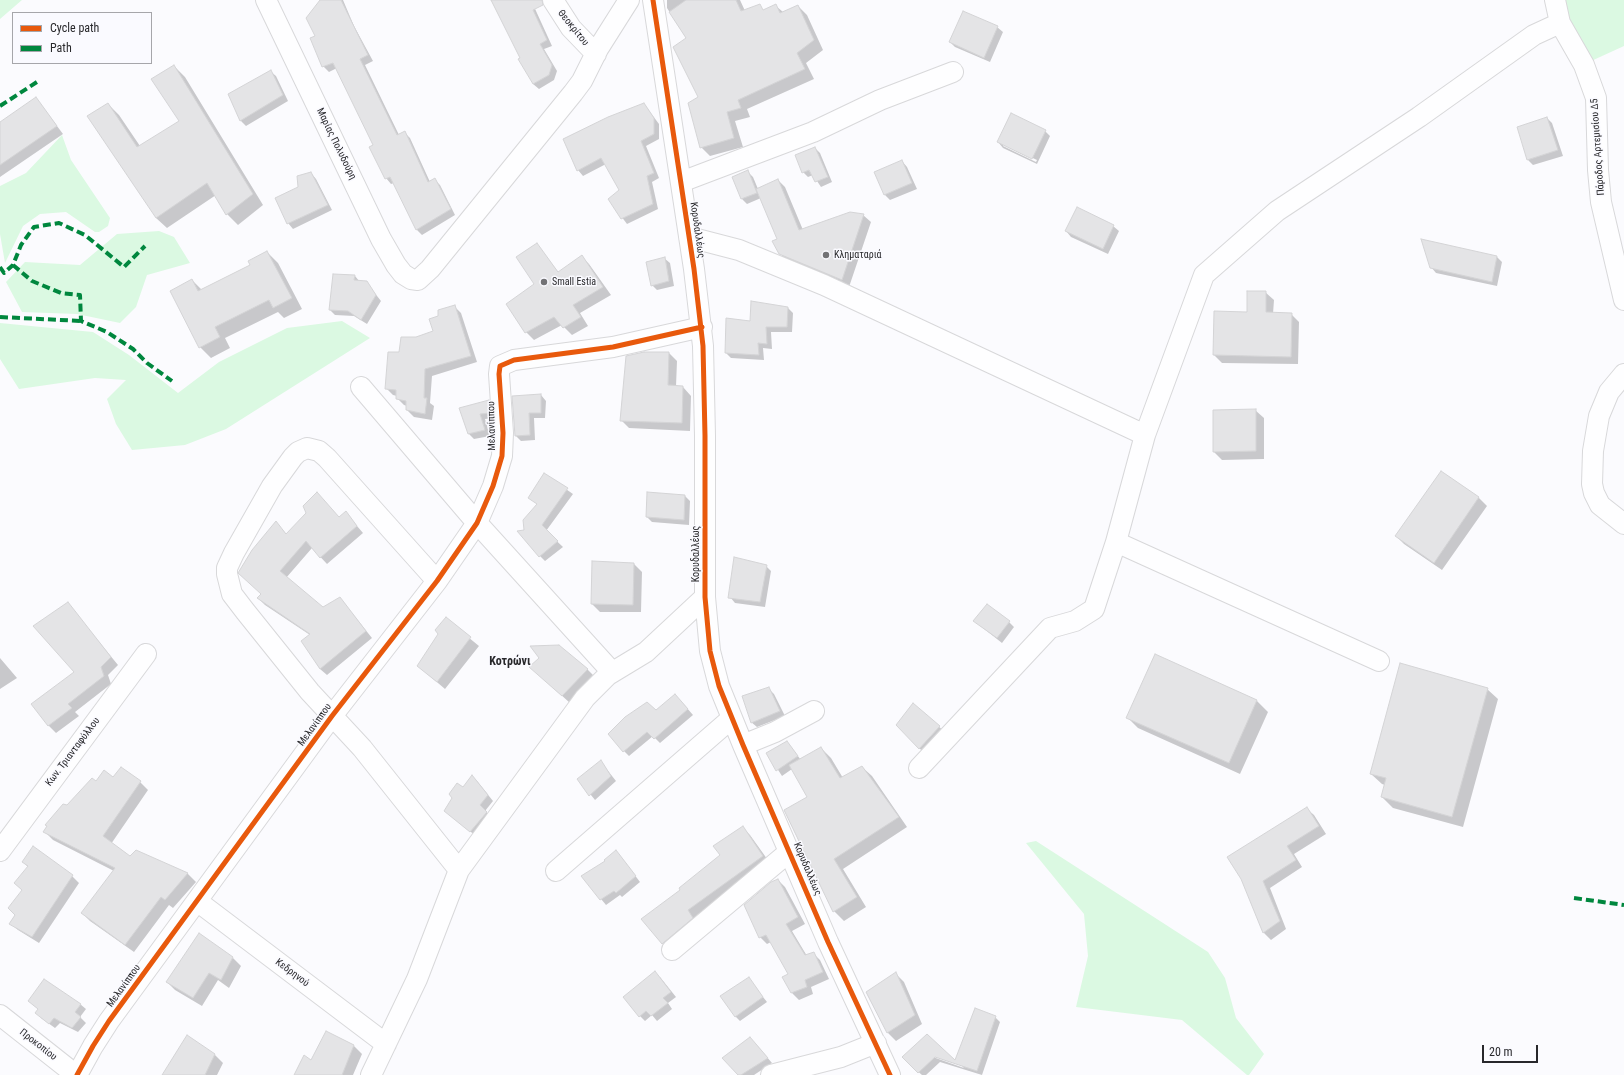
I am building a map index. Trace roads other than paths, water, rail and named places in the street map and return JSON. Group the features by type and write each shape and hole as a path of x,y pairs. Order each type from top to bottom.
{"street":[{"name":"Μαρίας Πολυδούρη","path":"266,0 381,239 400,270 408,278 415,280 422,278 430,269 573,93 596,54"},
{"name":"Θεοκρίτου","path":"553,0 571,28 596,54"},
{"path":"596,54 629,0"},
{"name":"Κορυδαλλέως","path":"653,0 702,327 705,398 705,596 710,651 719,686 743,745 828,942 890,1075"},
{"name":"Πάροδος Αρτεμισίου Δ5","path":"1555,0 1560,23 1584,65 1596,98 1598,115 1598,170 1601,202 1624,300"},
{"path":"919,768 1050,628 1075,621 1094,609 1116,542 1145,435 1204,276 1277,210 1419,117 1534,36 1560,23"},
{"path":"681,182 806,135 886,98 953,72"},
{"path":"689,237 739,250 824,285 1145,435"},
{"name":"Μελανίππου","path":"77,1075 109,1021 332,716 437,581 477,523 493,486 502,456 503,433 499,374 502,364 514,360 613,347 702,327"},
{"path":"1624,374 1609,392 1599,416 1593,451 1592,484 1594,493 1600,505 1624,524"},
{"path":"361,387 477,523 612,672"},
{"path":"437,581 323,454 314,449 308,448 298,452 293,457 272,486 234,553 227,568 226,574 229,586 236,600 303,684 362,748 459,870"},
{"path":"1116,542 1379,661"},
{"path":"371,1075 420,974 459,870 585,698 612,672 646,652 705,596"},
{"name":"Κων. Τριανταφύλλου","path":"0,851 146,654"},
{"path":"743,745 775,732 814,711"},
{"path":"556,871 732,718"},
{"path":"672,950 789,852"},
{"name":"Κεδρηνού","path":"197,901 386,1044"},
{"name":"Προκοπίου","path":"0,1015 77,1075"},
{"path":"771,1075 841,1057 876,1043"}],"place":[{"name":"Κληματαριά","path":"826,255"},
{"name":"Small Estia","path":"544,282"}],"district":[{"name":"Κοτρώνι","path":"510,662"}]}
